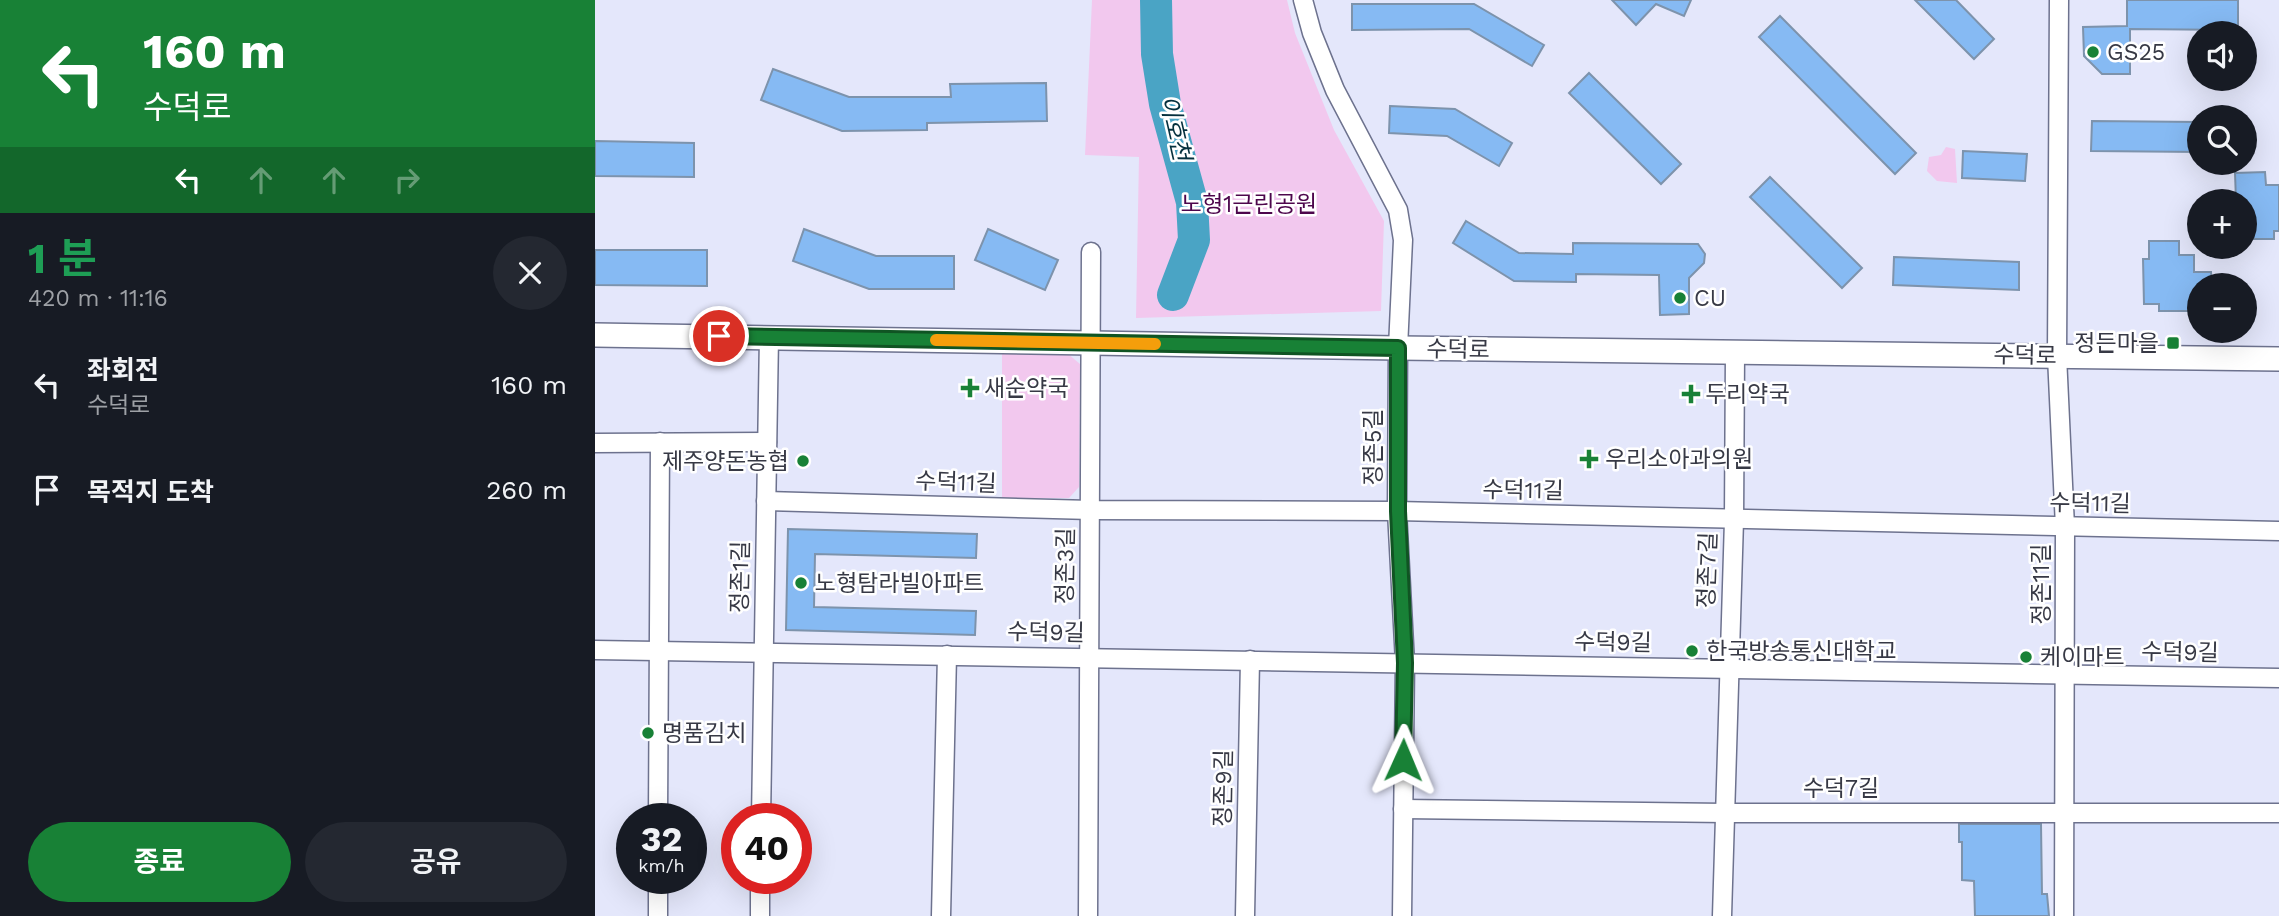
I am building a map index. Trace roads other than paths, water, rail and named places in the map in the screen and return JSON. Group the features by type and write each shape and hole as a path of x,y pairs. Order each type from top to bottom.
{"main road":[{"name":"수덕로","path":"595,335 2279,359"}],"street":[{"name":"정존5길","path":"1303,0 1312,33 1335,90 1398,210 1403,240 1398,348 1398,511 1405,663 1402,916"},
{"name":"정존11길","path":"2059,0 2057,356 2066,527 2064,916"},
{"name":"정존3길","path":"1088,916 1091,252"},
{"name":"정존1길","path":"761,803 769,336"},
{"name":"정존7길","path":"1722,916 1734,520 1735,352"},
{"path":"659,803 660,442"},
{"path":"595,443 767,442"},
{"name":"수덕11길","path":"766,501 1091,510 1398,511 2279,531"},
{"name":"수덕9길","path":"595,650 2279,678"},
{"path":"941,916 947,655"},
{"name":"정존9길","path":"1245,916 1249,660"},
{"name":"수덕7길","path":"1403,809 1725,813 2279,813"},
{"path":"658,894 658,916"},
{"path":"760,894 760,916"}],"waterway":[{"name":"이호천","path":"1156,0 1157,54 1165,104 1192,202 1194,240 1173,295"}],"place":[{"name":"GS25","path":"2093,52"},
{"name":"CU","path":"1680,298"},
{"name":"정든마을","path":"2173,343"},
{"name":"새순약국","path":"970,388"},
{"name":"두리약국","path":"1691,394"},
{"name":"우리소아과의원","path":"1589,459"},
{"name":"제주양돈농협","path":"803,461"},
{"name":"노형탐라빌아파트","path":"801,583"},
{"name":"한국방송통신대학교","path":"1692,651"},
{"name":"케이마트","path":"2026,657"},
{"name":"명품김치","path":"648,733"}],"park label":[{"name":"노형1근린공원","path":"1249,204"}]}
